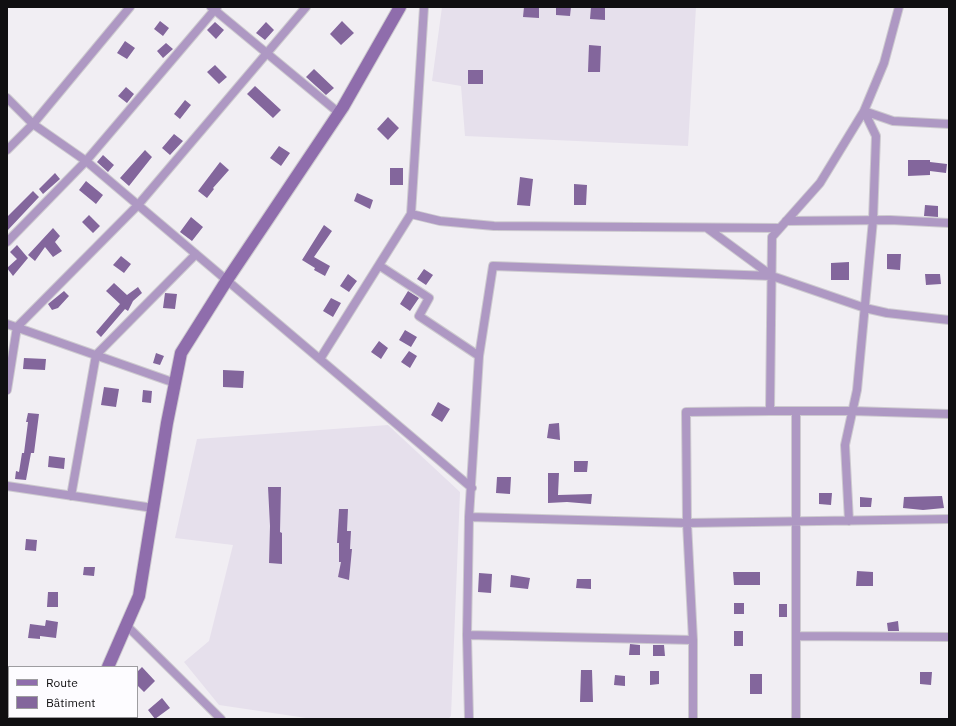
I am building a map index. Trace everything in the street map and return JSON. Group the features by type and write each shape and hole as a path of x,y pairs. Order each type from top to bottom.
{"street":[{"path":"7,150 34,124 130,7"},
{"path":"7,390 17,327 138,205 306,7"},
{"path":"108,666 139,596 181,353 227,280 339,113 400,7"},
{"path":"320,359 380,266 411,214 424,7"},
{"path":"770,411 772,237 820,183 864,111 884,63 899,7"},
{"path":"7,242 86,161 214,8 339,113"},
{"path":"7,98 34,124 86,161 472,488"},
{"path":"864,111 893,121 949,124"},
{"path":"849,521 845,444 857,390 873,220 876,136 864,111"},
{"path":"411,214 440,221 494,226 780,228"},
{"path":"786,221 873,220 949,223"},
{"path":"707,228 772,276"},
{"path":"71,496 96,355 196,254"},
{"path":"380,266 428,298 419,316 479,356"},
{"path":"469,719 467,635 469,517 479,356 493,266 772,276 865,308 887,313 949,320"},
{"path":"7,324 175,383"},
{"path":"796,411 796,719"},
{"path":"693,719 693,640 687,523 686,412 852,411 949,414"},
{"path":"7,486 153,508"},
{"path":"469,517 687,523 949,519"},
{"path":"126,626 222,719"},
{"path":"467,635 693,640"},
{"path":"796,636 949,637"}],"shaded area":[{"path":"442,7 696,7 688,146 465,136 461,86 432,81"},
{"path":"388,425 460,492 451,716 448,719 313,719 219,705 184,662 209,641 233,545 175,538 197,439"}],"building":[{"path":"524,7 539,7 539,18 523,17"},
{"path":"556,7 571,7 570,16 556,15"},
{"path":"591,7 605,7 605,20 590,19"},
{"path":"160,21 169,28 163,36 154,29"},
{"path":"342,21 354,33 341,45 330,34"},
{"path":"215,22 224,30 216,39 207,30"},
{"path":"266,22 274,30 265,40 256,33"},
{"path":"125,41 135,48 127,59 117,53"},
{"path":"166,43 173,49 163,58 157,51"},
{"path":"589,45 601,46 600,72 588,72"},
{"path":"215,65 227,77 219,84 207,72"},
{"path":"314,69 334,88 326,95 306,77"},
{"path":"468,70 483,70 483,84 468,84"},
{"path":"255,86 281,110 273,118 247,94"},
{"path":"126,87 134,94 127,103 118,96"},
{"path":"185,100 191,105 180,119 174,114"},
{"path":"388,117 399,128 388,140 377,129"},
{"path":"174,134 183,141 170,155 162,148"},
{"path":"279,146 290,153 281,166 270,158"},
{"path":"145,150 152,157 129,186 120,178"},
{"path":"103,155 114,165 108,172 97,162"},
{"path":"908,160 930,160 930,162 947,164 946,173 930,171 930,175 908,176"},
{"path":"220,162 229,170 213,188 214,189 207,198 198,191"},
{"path":"390,168 403,168 403,185 390,185"},
{"path":"55,173 60,179 43,194 39,189"},
{"path":"520,177 533,179 530,206 517,205"},
{"path":"86,181 103,195 96,204 79,190"},
{"path":"574,184 587,185 586,205 574,205"},
{"path":"33,191 39,197 7,231 7,217"},
{"path":"357,193 373,200 370,209 354,201"},
{"path":"925,205 938,206 938,217 924,216"},
{"path":"89,215 100,226 93,233 82,222"},
{"path":"191,217 203,227 192,241 180,232"},
{"path":"324,225 332,231 314,257 330,266 325,276 314,270 315,268 302,260"},
{"path":"53,228 60,236 55,242 62,251 53,257 45,247 35,261 28,255"},
{"path":"17,245 28,258 13,276 7,268 17,259 10,252"},
{"path":"887,254 901,254 900,270 887,269"},
{"path":"121,256 131,264 124,273 113,265"},
{"path":"849,262 849,280 831,280 831,263"},
{"path":"424,269 433,275 426,285 417,279"},
{"path":"348,274 357,281 349,292 340,286"},
{"path":"925,274 940,274 941,284 926,285"},
{"path":"114,283 127,295 138,287 142,293 133,301 128,311 125,309 101,337 96,332 120,304 106,291"},
{"path":"64,291 69,296 58,308 52,310 48,304"},
{"path":"408,291 419,298 410,311 400,304"},
{"path":"165,293 177,294 175,309 163,308"},
{"path":"331,298 341,303 333,317 323,311"},
{"path":"405,330 417,337 411,347 399,340"},
{"path":"379,341 388,348 381,359 371,352"},
{"path":"409,351 417,356 410,368 401,362"},
{"path":"156,353 164,356 160,365 153,363"},
{"path":"24,358 46,359 45,370 23,369"},
{"path":"223,370 244,371 243,388 223,387"},
{"path":"104,387 119,389 116,407 101,405"},
{"path":"143,390 152,391 151,403 142,402"},
{"path":"438,402 450,409 442,422 431,415"},
{"path":"28,413 39,414 34,453 31,453 26,480 15,479 16,471 19,472 22,453 24,453"},
{"path":"559,423 560,440 547,438 549,424"},
{"path":"49,456 65,458 64,469 48,467"},
{"path":"574,461 588,461 587,472 574,472"},
{"path":"548,473 559,473 558,495 592,494 591,504 567,502 548,503"},
{"path":"497,477 511,477 510,494 496,493"},
{"path":"268,487 281,487 280,532 282,533 282,564 269,563 270,526"},
{"path":"819,493 832,493 831,505 819,504"},
{"path":"942,496 944,508 923,510 903,508 904,497"},
{"path":"860,497 872,498 871,507 860,507"},
{"path":"339,509 348,509 347,531 351,531 350,549 352,549 349,580 338,577 341,562 339,562 339,543 337,543"},
{"path":"26,539 37,540 36,551 25,550"},
{"path":"84,567 95,567 94,576 83,575"},
{"path":"857,571 873,572 873,586 856,586"},
{"path":"733,572 760,572 760,585 734,585"},
{"path":"479,573 492,574 491,593 478,592"},
{"path":"511,575 530,578 528,589 510,587"},
{"path":"577,579 591,579 591,589 576,588"},
{"path":"48,592 58,592 58,607 47,607"},
{"path":"734,603 744,603 744,614 734,614"},
{"path":"779,604 787,604 787,617 779,617"},
{"path":"46,620 58,622 56,638 40,636 40,639 28,638 30,624 45,626"},
{"path":"898,621 899,631 888,631 887,623"},
{"path":"734,631 743,631 743,646 734,646"},
{"path":"630,644 640,645 640,655 629,655"},
{"path":"653,645 664,645 665,656 653,656"},
{"path":"142,667 155,681 144,692 138,686 138,671"},
{"path":"581,670 592,670 593,702 580,702"},
{"path":"650,671 659,671 659,684 650,685"},
{"path":"920,672 932,672 931,685 920,684"},
{"path":"750,674 762,674 762,694 750,694"},
{"path":"615,675 625,676 625,686 614,685"},
{"path":"162,698 170,708 155,719 148,710"}]}
